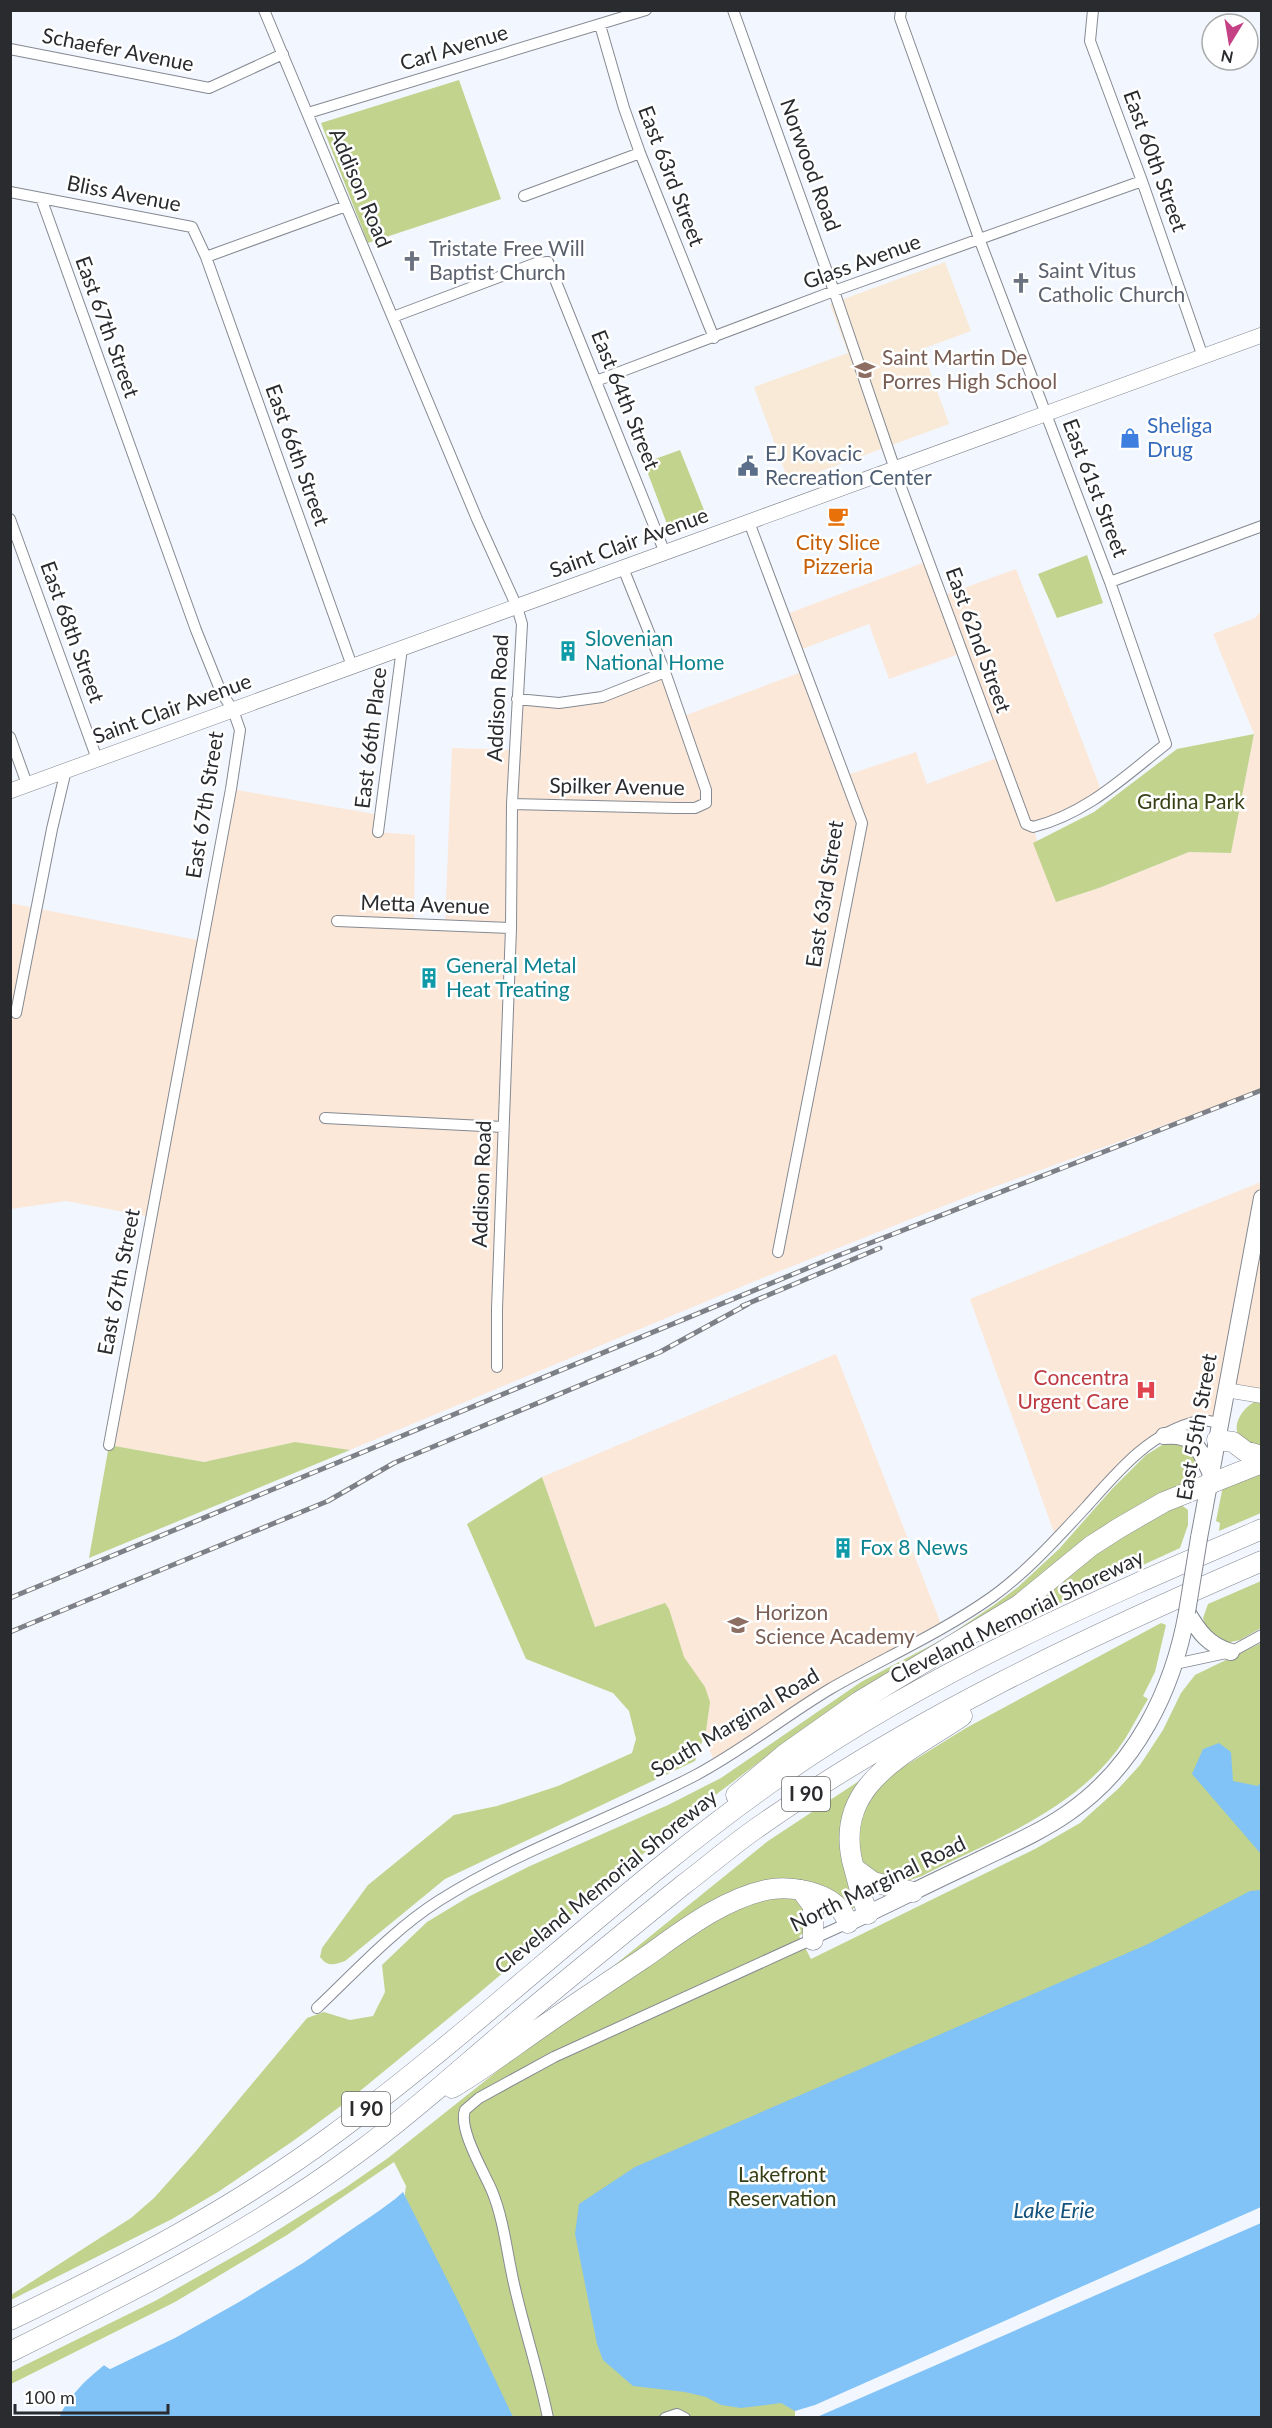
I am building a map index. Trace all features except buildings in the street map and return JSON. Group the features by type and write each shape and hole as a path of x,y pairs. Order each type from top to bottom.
{"highway":[{"path":"1218,1431 1252,1454 1262,1456"},
{"path":"685,1845 747,1784 860,1701 1019,1605 1091,1546 1164,1502 1210,1480 1262,1462"},
{"name":"Cleveland Memorial Shoreway","path":"10,2320 132,2261 187,2231 278,2174 336,2133 421,2065 685,1845 820,1749 876,1714 974,1660 1129,1586 1262,1529"},
{"name":"I 90","path":"11,2352 168,2273 305,2190 407,2114 573,1973 752,1831 841,1771 888,1743 1080,1641 1262,1561"},
{"path":"868,1914 849,1843 850,1820 854,1807 870,1782 890,1765 1039,1663"},
{"path":"854,1868 873,1882 913,1892"},
{"path":"407,2114 487,2068 544,2025 714,1912 744,1897 770,1889 801,1890 841,1909 848,1923"},
{"path":"801,1890 813,1906 813,1940"}],"main road":[{"name":"Saint Clair Avenue","path":"10,791 1262,335"},
{"name":"East 55th Street","path":"1175,1664 1186,1617 1262,1198"},
{"path":"1164,1436 1176,1435 1190,1439 1199,1449 1210,1480"},
{"path":"1186,1617 1214,1646 1231,1652"},
{"name":"North Marginal Road","path":"848,1923 1023,1838 1080,1804 1109,1777 1138,1741 1156,1712 1175,1664"}],"street":[{"name":"Addison Road","path":"264,10 477,519 518,607 522,624 512,804 511,928 496,1367"},
{"name":"Carl Avenue","path":"308,113 646,10"},
{"name":"Norwood Road","path":"733,10 896,469"},
{"name":"East 61st Street","path":"901,10 900,18 980,241 1110,582 1166,744"},
{"name":"East 60th Street","path":"1093,10 1090,41 1142,181 1203,357"},
{"name":"East 63rd Street","path":"600,25 624,108 640,153 714,338"},
{"name":"Schaefer Avenue","path":"10,49 209,88 283,54"},
{"path":"524,196 640,153"},
{"name":"Glass Avenue","path":"596,381 834,291 980,241 1142,181"},
{"name":"Bliss Avenue","path":"10,192 192,227 206,257"},
{"name":"East 67th Street","path":"41,198 196,630 221,692 233,710 240,730 109,1445"},
{"path":"206,257 346,206"},
{"name":"East 66th Street","path":"206,257 352,666"},
{"name":"East 64th Street","path":"393,316 536,263 548,262 665,553"},
{"name":"East 62nd Street","path":"896,469 1026,824 1030,827 1039,826 1085,806 1103,795 1166,744"},
{"name":"East 68th Street","path":"10,519 97,759"},
{"name":"East 63rd Street","path":"749,522 861,823 778,1252"},
{"path":"1110,582 1262,526"},
{"path":"517,699 559,703 602,697 665,672 623,568"},
{"name":"East 66th Place","path":"378,832 402,648"},
{"name":"Spilker Avenue","path":"512,804 695,808 706,802 706,790 665,672"},
{"path":"10,737 27,784"},
{"path":"16,1013 66,770"},
{"name":"Metta Avenue","path":"337,921 511,928"},
{"path":"325,1118 503,1127"},
{"path":"1226,1390 1262,1396"},
{"name":"South Marginal Road","path":"317,2008 398,1930 438,1901 541,1846 613,1816 699,1774 831,1689 943,1629 994,1596 1034,1561 1131,1457 1164,1436 1201,1420 1218,1431"},
{"path":"1175,1664 1231,1652 1262,1635"},
{"name":"North Marginal Road","path":"548,2418 514,2286 497,2205 466,2131 463,2120 465,2110 473,2102 520,2074 848,1923"},
{"path":"665,2418 677,2414 685,2418"}],"shaded area":[{"name":"Saint Martin De Porres High School","path":"945,262 971,331 922,349 949,424 789,483 754,387 848,353 830,304"},
{"path":"928,561 942,596 1016,569 1103,795 1033,827 1056,902 1099,888 1189,852 1231,853 1254,734 1213,634 1255,618 1261,611 1261,1090 969,1196 760,1279 350,1450 295,1442 204,1462 109,1445 151,1217 66,1201 11,1209 10,903 202,941 231,789 380,815 378,832 415,835 414,924 445,925 452,748 515,750 517,699 602,697 665,672 681,717 804,671 844,776 916,752 927,784 1000,757 962,653 889,679 869,624 797,651 784,615"},
{"path":"1261,1182 1261,1396 1226,1390 1220,1423 1201,1420 1148,1445 1056,1538 970,1299"},
{"path":"836,1354 943,1629 831,1689 715,1763 652,1607 595,1627 542,1477"}],"green space":[{"path":"459,80 501,199 368,243 321,123"},
{"path":"680,450 704,510 667,524 644,463"},
{"path":"1087,555 1103,603 1057,618 1038,574"},
{"name":"Grdina Park","path":"1254,734 1231,853 1189,852 1099,888 1056,902 1033,843 1094,812 1177,749"},
{"path":"1254,1402 1261,1403 1261,1451 1246,1443 1239,1437 1237,1431 1238,1420"},
{"path":"295,1442 350,1450 89,1558 109,1445 204,1462"},
{"path":"1175,1442 1186,1443 1197,1456 1194,1477 1185,1487 770,1754 690,1814 472,1999 349,2100 293,2141 218,2192 172,2219 11,2300 11,2295 131,2218 154,2198 307,2018 324,2012 350,2020 373,2016 385,1992 382,1965 427,1922 470,1896 530,1866 668,1805 721,1778 861,1682 945,1638 1018,1587 1059,1549 1112,1489 1146,1455 1162,1445"},
{"path":"1261,1466 1261,1513 1219,1531 1220,1523 1216,1521 1223,1486"},
{"path":"542,1477 595,1627 665,1603 669,1609 684,1657 705,1687 710,1702 706,1731 695,1761 445,1879 345,1961 329,1964 320,1957 322,1948 368,1885 454,1815 497,1806 558,1786 632,1753 636,1739 629,1711 613,1693 526,1659 467,1524"},
{"path":"1180,1504 1188,1510 1188,1525 1180,1548 1008,1627 1003,1622 1067,1570"},
{"path":"1261,1581 1261,1628 1240,1640 1227,1643 1207,1631 1203,1618 1208,1604"},
{"path":"1161,1623 1166,1625 1155,1672 1143,1696 1148,1699 1125,1739 1106,1764 1084,1785 1033,1820 922,1876 901,1883 867,1873 856,1851 864,1804 887,1777 966,1728"},
{"name":"Lakefront Reservation","path":"1261,1643 1261,2251 886,2417 489,2417 399,2232 406,2186 394,2162 287,2235 175,2302 11,2384 11,2372 155,2301 254,2245 345,2188 388,2158 515,2057 699,1930 732,1912 754,1903 793,1895 806,1903 805,1932 799,1936 811,1959 1035,1849 1080,1823 1119,1788 1140,1765 1163,1730 1181,1693 1195,1675"},
{"path":"865,1777 848,1806 859,1905 852,1909 843,1901 765,1885 601,1976 768,1841"}],"water":[{"path":"1219,1743 1231,1752 1233,1781 1258,1786 1261,1782 1261,1854 1192,1774 1203,1749"},
{"name":"Lake Erie","path":"1261,1890 1261,2417 795,2417 795,2411 781,2403 741,2408 721,2405 706,2397 685,2392 633,2386 603,2360 597,2344 575,2234 579,2204 635,2167 1148,1944 1250,1891"},
{"path":"403,2192 513,2417 59,2418 72,2396 104,2365 110,2369 228,2308 285,2274 381,2210"}],"pier":[{"path":"405,2189 395,2199 303,2263 239,2302 175,2338 110,2369 104,2365 82,2383 59,2417 56,2418 61,2406 80,2381 103,2363 110,2366 174,2335 238,2299 301,2260"},
{"path":"1261,2207 1261,2223 817,2417 795,2417 795,2411 815,2405"}],"railway":[{"path":"10,1598 837,1256 1262,1090"},
{"path":"742,1306 880,1248"},
{"path":"10,1632 328,1501 394,1463 660,1352 748,1304"}],"place":[{"name":"Tristate Free Will Baptist Church","path":"412,261"},
{"name":"Saint Vitus Catholic Church","path":"1021,283"},
{"name":"Saint Martin De Porres High School","path":"865,370"},
{"name":"Sheliga Drug","path":"1130,438"},
{"name":"EJ Kovacic Recreation Center","path":"748,466"},
{"name":"City Slice Pizzeria","path":"838,516"},
{"name":"Slovenian National Home","path":"568,651"},
{"name":"General Metal Heat Treating","path":"429,978"},
{"name":"Concentra Urgent Care","path":"1146,1390"},
{"name":"Fox 8 News","path":"843,1548"},
{"name":"Horizon Science Academy","path":"738,1625"}]}
